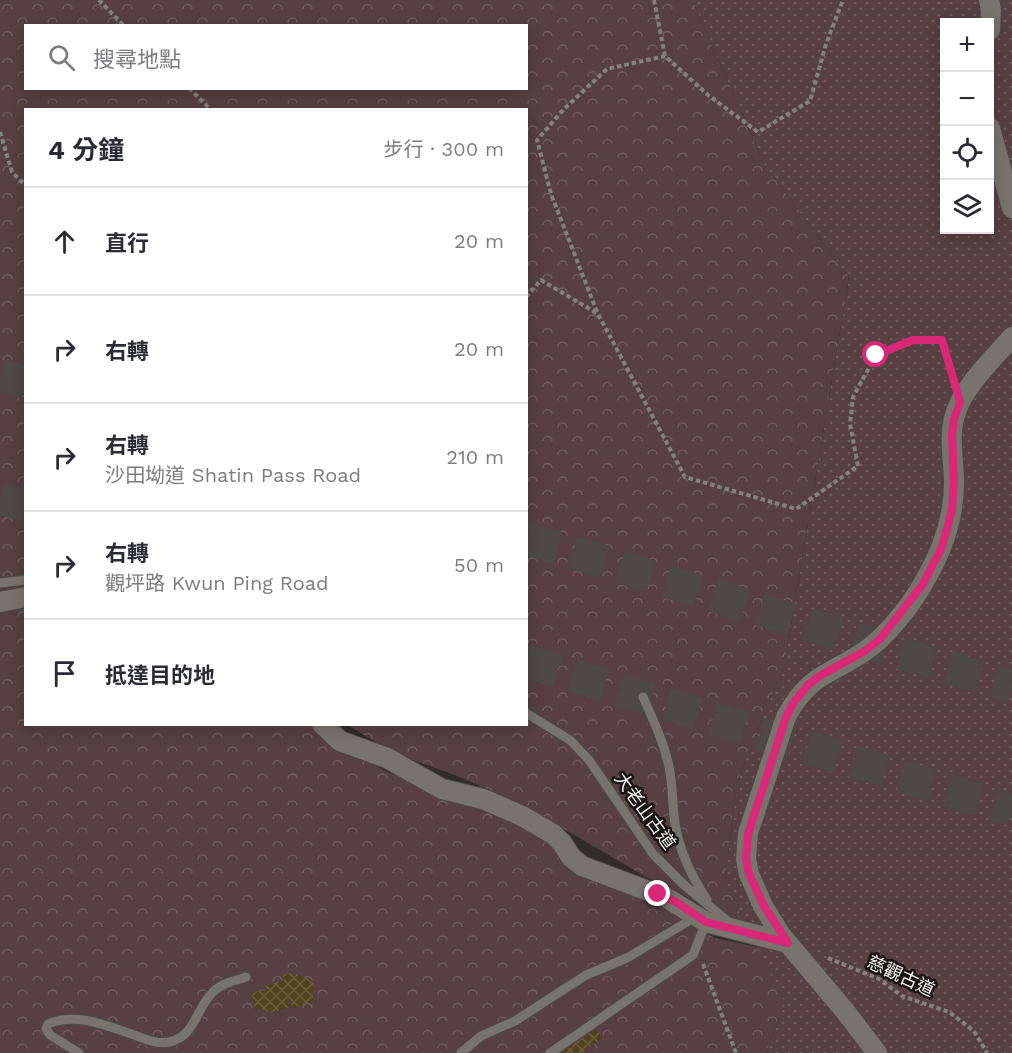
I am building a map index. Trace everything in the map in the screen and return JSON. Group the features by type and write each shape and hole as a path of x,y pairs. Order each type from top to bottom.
{"street":[{"path":"989,0 991,18"},
{"path":"994,143 1012,208"},
{"path":"877,1053 788,943 764,906 749,874 746,859 748,834 786,717 794,702 808,685 821,675 865,651 880,639 923,584 942,547 952,510 954,479 952,435 954,419 960,402 967,390 1012,337"},
{"path":"0,602 24,597"},
{"path":"324,726 346,744 387,758 442,789 483,799 522,816 553,834 571,857 582,866 667,898 738,930 788,943"}],"lane":[{"path":"0,583 24,580"},
{"path":"550,1053 693,956 705,915 696,883 680,847 675,823 670,769 662,740 643,697"},
{"name":"大老山古道","path":"528,714 570,740 589,760 653,854 683,884 705,915"},
{"path":"461,1053 481,1036 515,1022 586,975 627,958 705,915"},
{"path":"80,1053 50,1035 46,1029 48,1024 62,1020 93,1021 152,1041 172,1041 184,1035 213,991 246,977"}],"path":[{"path":"99,0 122,24"},
{"path":"654,0 665,56 708,95 758,132 810,101 826,44 843,0"},
{"path":"665,56 607,69 564,109 537,140 551,194 598,314 685,477 796,508 858,466 850,424 853,397 876,355 913,340 942,340 960,402"},
{"path":"191,90 208,108"},
{"path":"0,132 12,172 24,184"},
{"path":"528,295 541,280 598,314"},
{"path":"696,947 736,1053"},
{"name":"慈觀古道","path":"818,955 879,979 902,996 949,1012 974,1031 987,1053"}],"green space":[{"path":"0,0 694,0 765,166 849,277 784,667 737,782 725,881 747,925 723,920 680,893 646,877 525,806 460,777 396,754 349,726 528,726 528,108 24,108 24,586 0,592"},
{"path":"694,0 1012,0 1012,1053 767,1053 785,1004 725,881 737,782 784,667 849,277 765,166"},
{"path":"24,605 24,726 313,726 387,772 452,796 516,824 715,938 758,947 785,1004 767,1053 0,1053 0,613"}],"building":[{"path":"292,972 293,975 296,974 313,981 314,1001 293,1008 290,1000 288,1001 289,1007 273,1012 263,1009 255,1010 251,992 266,990 265,986 284,980 283,975"},
{"path":"594,1027 602,1038 583,1053 559,1053"}],"tunnel":[{"path":"0,375 24,382"},
{"path":"0,498 24,505"},
{"path":"528,539 1012,687"},
{"path":"528,662 1012,810"}],"route":[{"path":"658,894 676,902 706,922 788,943 764,906 749,874 746,859 748,834 786,717 794,702 808,685 821,675 865,651 890,627 923,584 942,547 952,510 954,479 951,445 954,419 960,402 942,340 913,340 876,355"}]}
